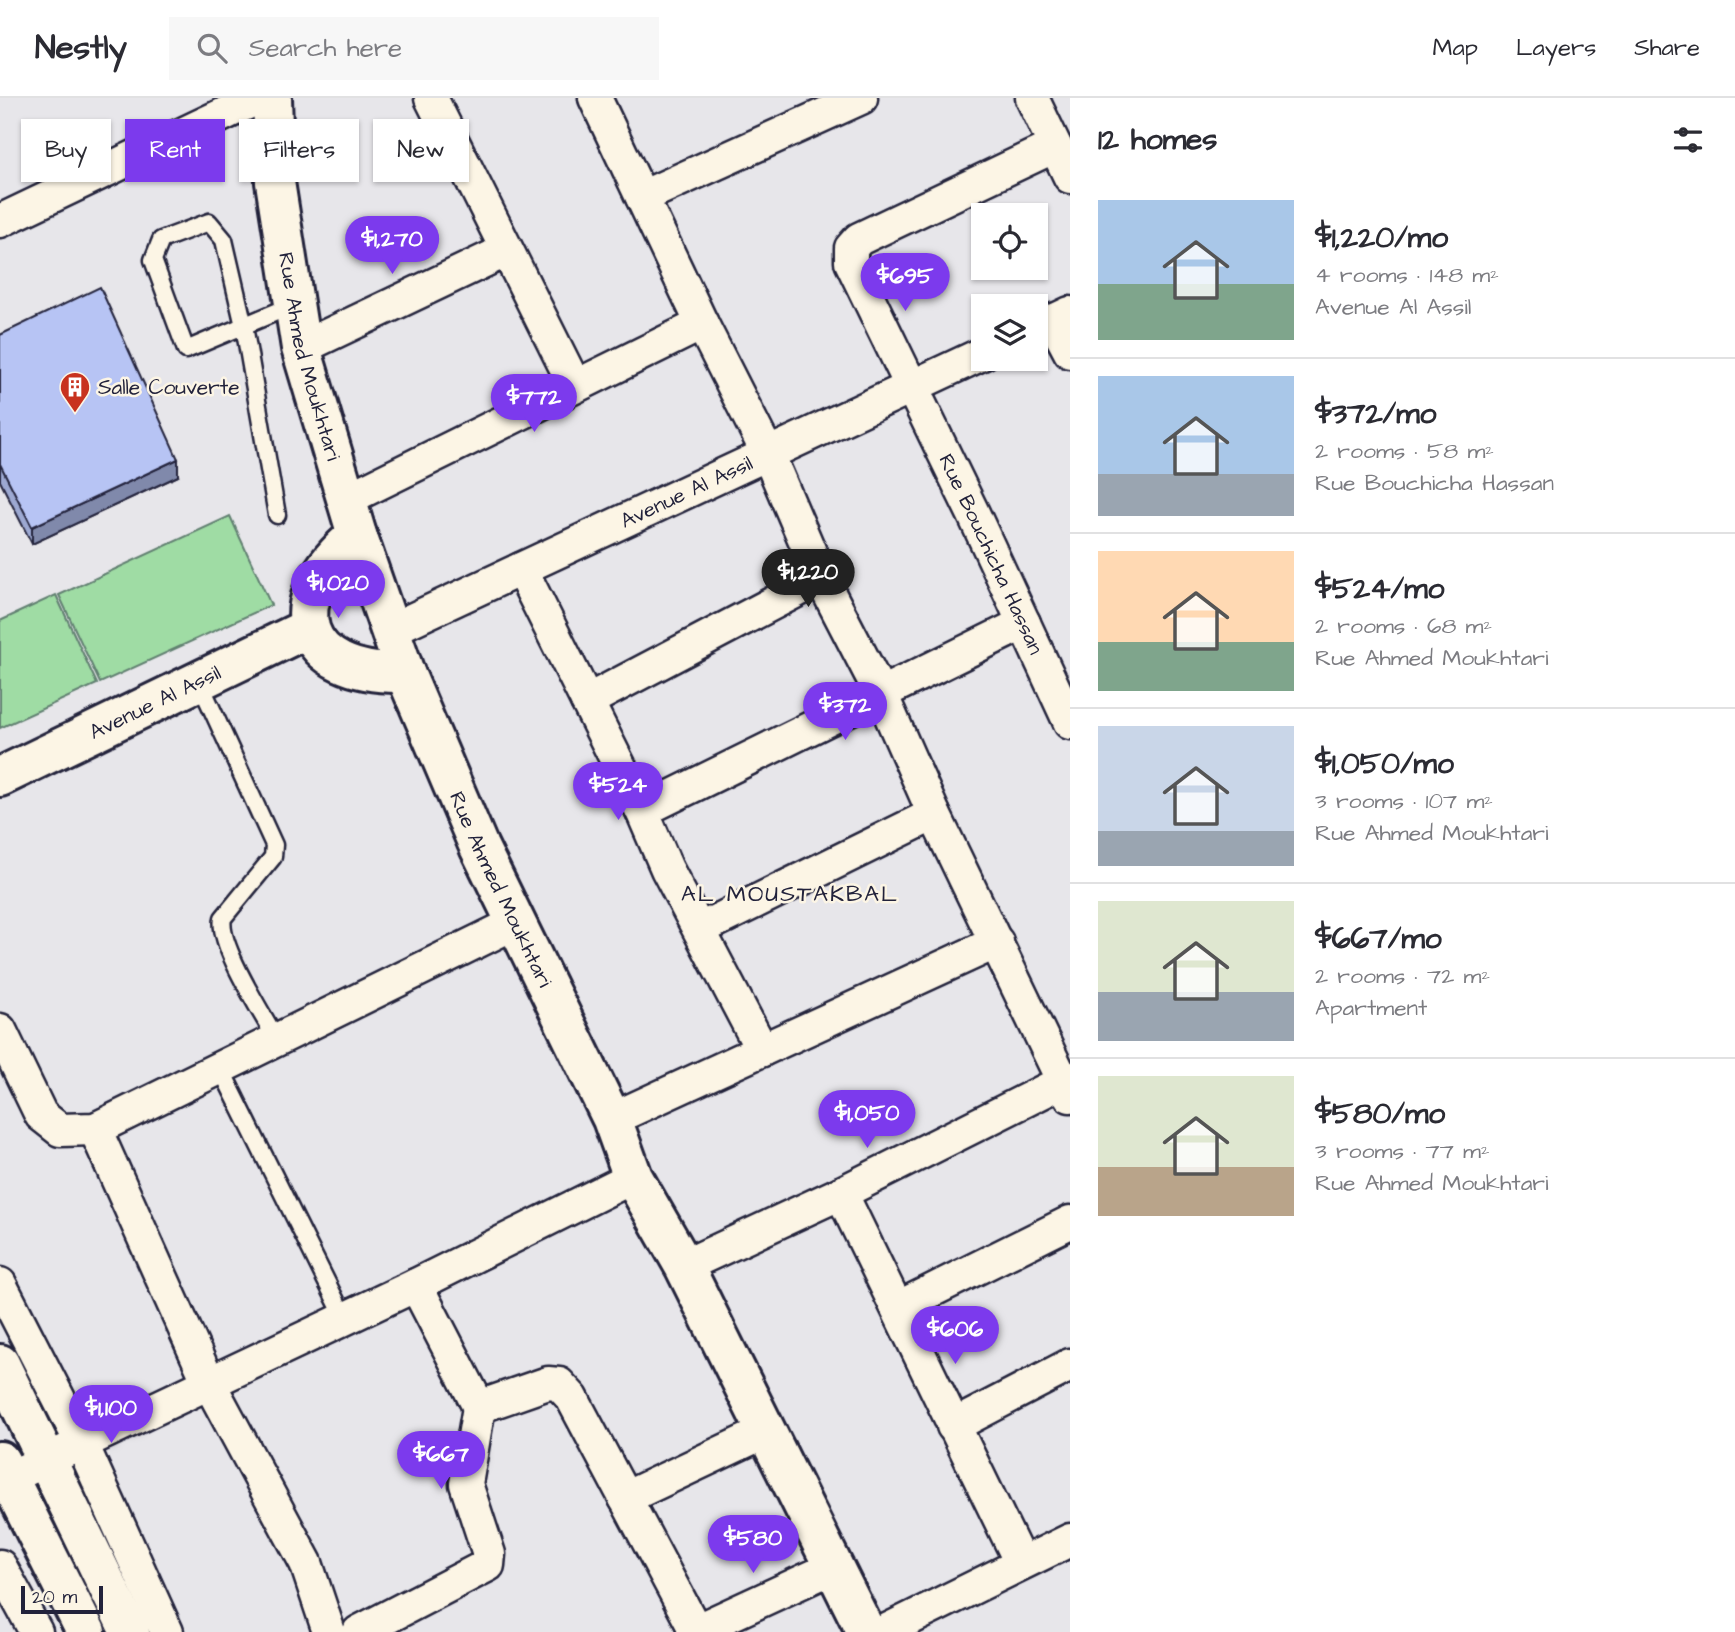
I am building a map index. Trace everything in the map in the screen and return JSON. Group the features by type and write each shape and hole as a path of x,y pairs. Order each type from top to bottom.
{"street":[{"path":"0,221 258,98"},
{"name":"Rue Ahmed Moukhtari","path":"272,98 275,182 301,348 351,518 405,673 479,847 612,1119 633,1177 684,1266 836,1566 866,1632"},
{"path":"432,98 505,251 574,384"},
{"path":"595,98 702,324 768,454 821,578 881,696 934,814 1068,1085 684,1266"},
{"path":"642,197 861,98"},
{"path":"1032,98 1070,177"},
{"name":"Rue Bouchicha Hassan","path":"1055,146 859,239 851,248 851,262 1070,723"},
{"path":"301,348 505,251"},
{"path":"1053,321 1070,352"},
{"path":"405,673 380,674 347,666 322,651 308,628 313,590 321,570 351,518 574,384 702,324"},
{"name":"Avenue Al Assil","path":"390,630 971,359"},
{"path":"521,569 642,811 667,869 762,1050"},
{"path":"587,701 821,578"},
{"path":"642,811 881,696 1024,623"},
{"name":"Avenue Al Assil","path":"0,778 308,628"},
{"path":"700,929 934,814"},
{"path":"0,1030 41,1115 60,1130 95,1129 517,922"},
{"path":"612,1119 998,942"},
{"path":"95,1129 208,1381 306,1563 329,1632"},
{"path":"86,1632 2,1473 45,1460 82,1444 208,1381 416,1285 633,1177"},
{"path":"841,1193 899,1307 953,1426 1021,1563"},
{"path":"899,1307 1070,1223"},
{"path":"0,1284 82,1444 167,1632"},
{"path":"359,1632 488,1564 489,1554 466,1484 479,1407 416,1285"},
{"path":"0,1364 130,1632"},
{"path":"953,1426 1070,1366"},
{"path":"479,1407 548,1383 559,1384 572,1398 695,1631 836,1566"},
{"path":"625,1498 767,1431"},
{"path":"883,1632 1070,1540"},
{"path":"0,1566 36,1632"}],"lane":[{"path":"277,514 244,326 224,240 209,222 160,240 153,260 186,350 244,326 293,305"},
{"path":"199,681 274,845 273,857 223,918 222,924 226,943 276,1040"},
{"path":"220,1067 345,1319"}],"green space":[{"path":"230,516 271,605 100,683 59,595"},
{"path":"56,595 97,684 0,728 0,621"}],"building":[{"name":"Salle Couverte","path":"100,287 178,459 32,527 0,464 0,335"}],"place":[{"name":"Salle Couverte","path":"75,414"}],"district":[{"name":"AL MOUSTAKBAL","path":"790,893"}]}
